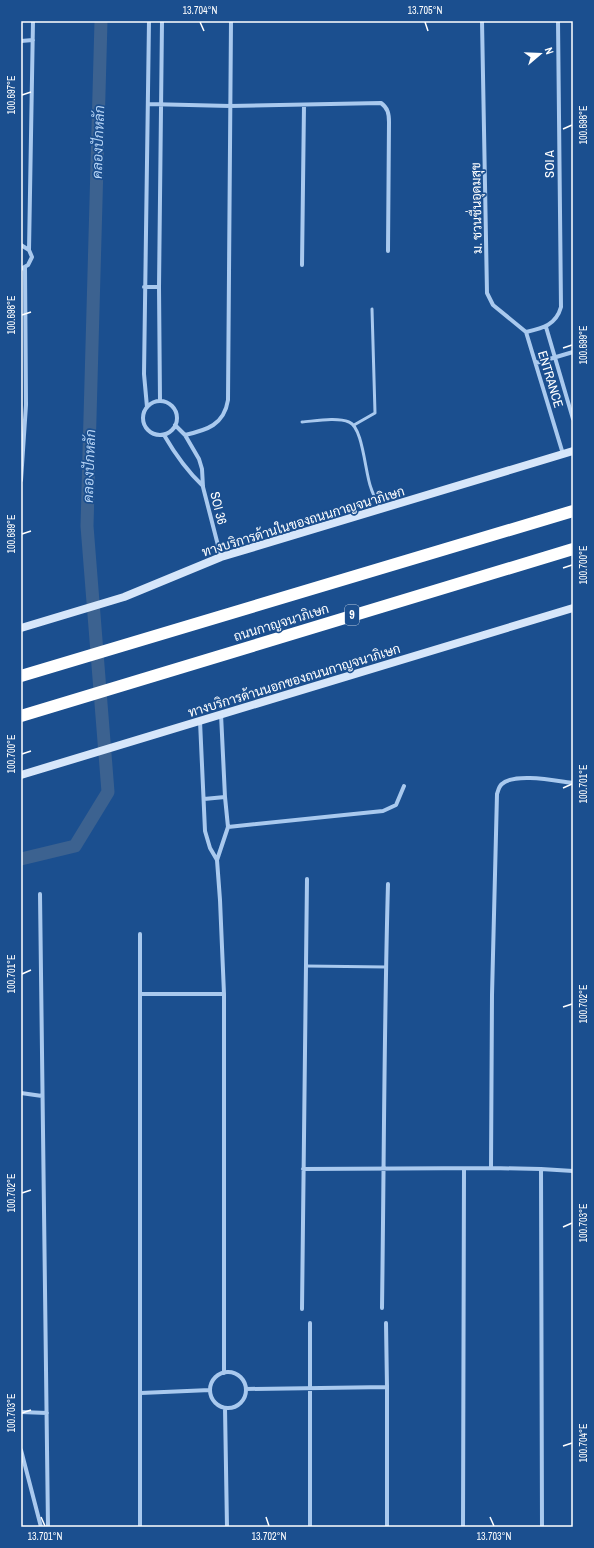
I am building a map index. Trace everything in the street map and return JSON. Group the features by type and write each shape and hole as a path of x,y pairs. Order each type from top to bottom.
{"highway":[{"name":"ถนนกาญจนาภิเษก","path":"21,676 573,511"},
{"name":"ถนนกาญจนาภิเษก","path":"21,716 573,549"}],"main road":[{"name":"ทางบริการด้านในของถนนกาญจนาภิเษก","path":"21,628 124,597 221,557 380,508 573,452"},
{"name":"ทางบริการด้านนอกของถนนกาญจนาภิเษก","path":"21,775 72,758 573,608"}],"street":[{"path":"21,480 26,405 23,268 31,262 31,253 29,250 33,21"},
{"path":"147,407 144,374 144,287 149,21"},
{"path":"160,401 159,287 162,21"},
{"path":"185,435 200,432 221,419 226,412 228,400 231,21"},
{"name":"ม. ชวนชื่นอุดมสุข","path":"482,21 487,293 493,305 526,332"},
{"name":"SOI A","path":"546,327 559,315 561,307 558,21"},
{"path":"21,41 33,40"},
{"path":"148,104 230,106 381,104 386,106 389,113 388,251"},
{"path":"302,265 304,105"},
{"path":"21,245 29,250"},
{"path":"144,287 159,287"},
{"path":"526,332 546,327 573,419"},
{"name":"ENTRANCE","path":"526,332 563,454"},
{"path":"536,363 573,352"},
{"path":"160,401 172,407 176,412 177,419 171,432 158,436 152,434 144,425 144,413 147,407 150,404 160,401"},
{"name":"SOI 36","path":"175,425 185,435 199,459 202,469 203,487 221,557"},
{"path":"164,435 174,453 192,476 203,487"},
{"path":"221,714 228,826 217,860 224,994 224,1373"},
{"path":"200,720 205,831 210,848 217,860"},
{"path":"492,1168 492,995 496,794 503,783 512,779 520,778 573,782"},
{"path":"228,826 383,811 396,805 404,786"},
{"path":"204,799 225,797"},
{"path":"302,1309 307,879"},
{"path":"382,1308 388,884"},
{"path":"40,894 48,1527"},
{"path":"140,934 140,1527"},
{"path":"140,994 224,994"},
{"path":"21,1093 42,1096"},
{"path":"303,1170 492,1168 573,1171"},
{"path":"463,1527 464,1169"},
{"path":"541,1169 542,1527"},
{"path":"310,1323 310,1527"},
{"path":"386,1323 387,1527"},
{"path":"230,1372 238,1376 242,1380 246,1389 241,1402 237,1405 226,1408 214,1402 210,1390 215,1378 224,1373 230,1372"},
{"path":"246,1389 387,1387"},
{"path":"141,1393 210,1390"},
{"path":"226,1408 228,1527"},
{"path":"21,1412 47,1413"},
{"path":"21,1450 41,1527"}],"lane":[{"path":"354,425 375,413 372,309"},
{"path":"302,422 340,420 354,425 359,436 370,488 380,508"},
{"path":"306,966 386,967"}],"waterway":[{"name":"คลองปักหลัก","path":"21,859 75,846 108,792 87,526 101,21"}]}
